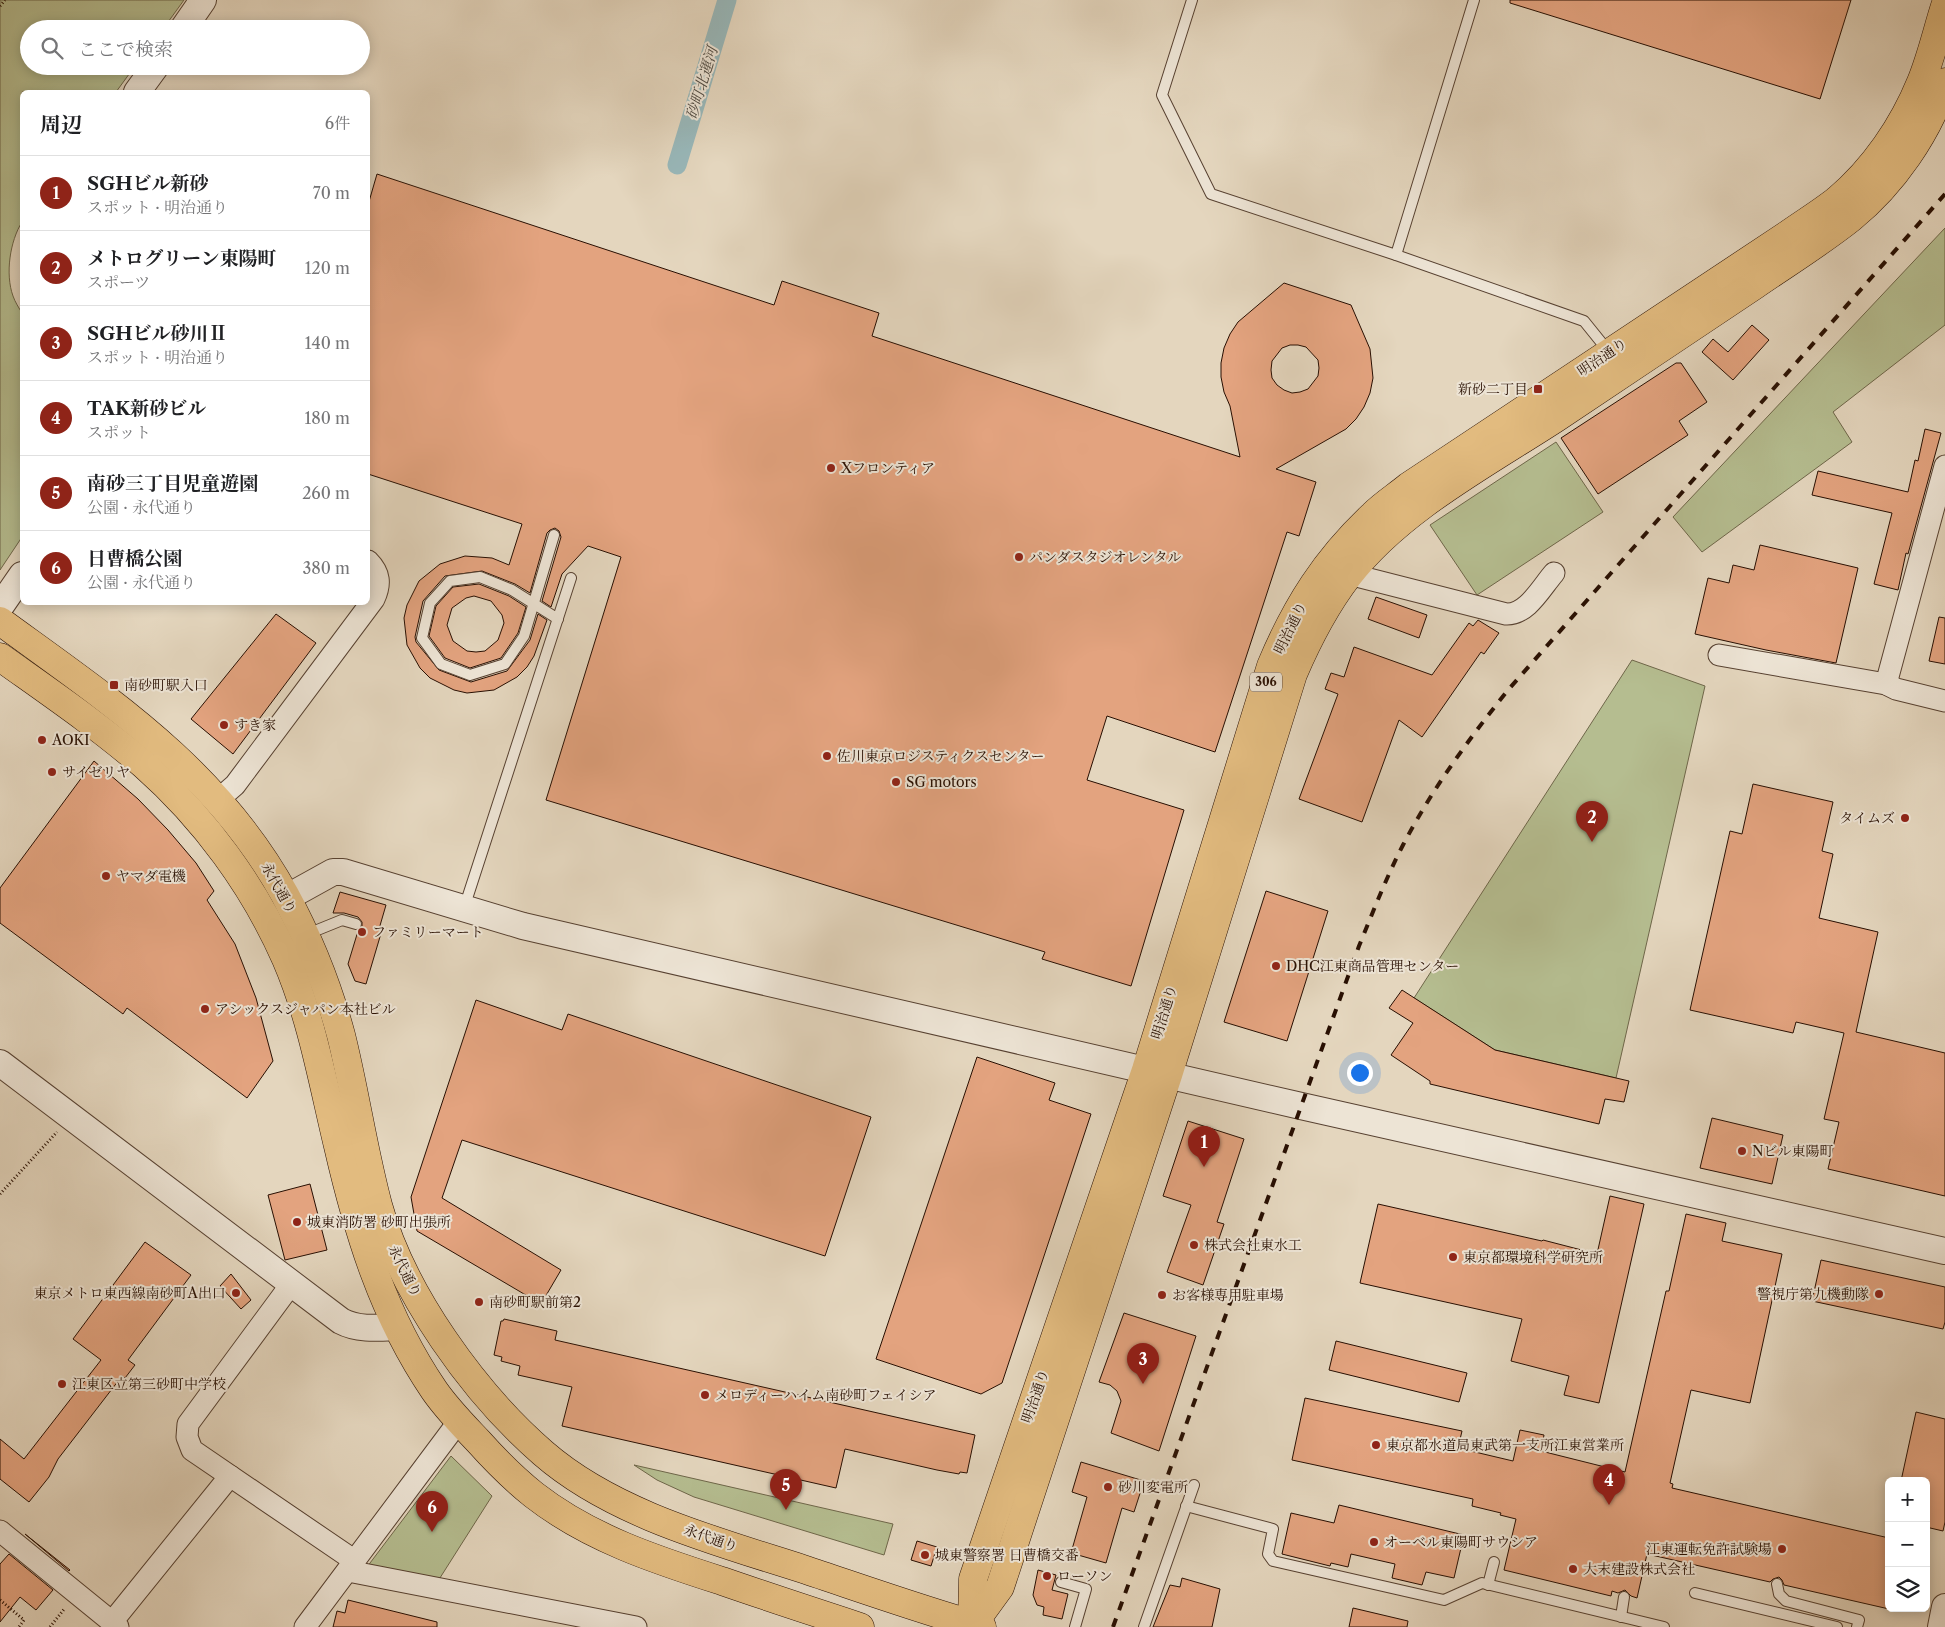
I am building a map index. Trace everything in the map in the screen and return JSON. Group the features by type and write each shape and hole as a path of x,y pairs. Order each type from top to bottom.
{"main road":[{"name":"明治通り","path":"975,1626 973,1579 1157,1072 1293,674 1315,626 1349,574 1392,530 1423,504 1837,199 1865,173 1888,144 1921,82 1945,6"},
{"name":"明治通り","path":"1157,1072 1271,666 1283,638 1309,589 1329,561 1375,513 1409,486 1801,254 1852,217 1882,189 1907,156 1927,124 1945,82"},
{"name":"永代通り","path":"0,621 107,698 189,768 219,799 266,862 286,898 327,990 341,1035 378,1205 391,1244 417,1298 437,1329 470,1375 508,1419 544,1454 576,1478 611,1498 709,1538 975,1626"},
{"name":"永代通り","path":"0,657 76,711 145,766 172,792 219,846 263,913 286,960 301,998 314,1042 358,1228 373,1272 396,1327 435,1392 459,1421 493,1458 533,1494 558,1511 606,1538 672,1565 860,1627"}],"street":[{"path":"189,20 203,0"},
{"path":"138,90 149,75"},
{"path":"1886,684 1945,466"},
{"path":"370,563 379,578 379,589 370,604"},
{"path":"1349,574 1506,614 1514,614 1523,610 1554,573"},
{"path":"0,607 20,578"},
{"path":"219,799 235,785 370,605"},
{"path":"1719,655 1886,684 1896,689 1945,701"},
{"path":"286,898 332,872 343,872 523,926 1945,1251"},
{"path":"0,1063 348,1324 369,1328 396,1327"},
{"path":"292,1283 188,1424 187,1437 192,1450 351,1566 592,1623 636,1627"},
{"path":"305,1627 459,1421"},
{"path":"0,1530 115,1624 230,1476"},
{"path":"1941,1627 1945,1608"}],"lane":[{"path":"1192,0 1162,95 1211,194 1396,255 1584,321 1616,363"},
{"path":"1396,255 1474,0"},
{"path":"554,535 535,599 532,608 527,627 524,636 505,664 470,675 441,664 422,638 430,603 450,581 480,577 512,590 527,600 535,604 558,619"},
{"path":"464,909 571,578"},
{"path":"304,936 342,920 356,924"},
{"path":"1144,1627 1194,1485"},
{"path":"1186,1506 1273,1528 1268,1554 1273,1561 1444,1600 1482,1583 1488,1584 1664,1627"},
{"path":"1488,1584 1494,1562"},
{"path":"1061,1582 1086,1589 1075,1627"},
{"path":"1777,1584 1779,1594 1786,1601 1859,1620 1857,1627"},
{"path":"1695,1593 1837,1627"},
{"path":"1621,1617 1624,1597"}],"path":[{"path":"0,6 5,0"},
{"path":"0,1194 55,1135"},
{"path":"50,1627 78,1594"},
{"path":"0,1600 24,1620 18,1627"}],"green space":[{"path":"0,0 184,0 170,20 20,20 20,75 128,75 117,90 20,90 20,226 14,238 9,278 13,296 20,310 20,540 0,570"},
{"path":"1945,228 1945,325 1833,412 1852,442 1702,552 1673,517"},
{"path":"1556,442 1603,512 1477,595 1430,525"},
{"path":"1632,660 1705,686 1616,1078 1495,1050 1414,998"},
{"path":"451,1456 492,1496 438,1581 367,1567"},
{"path":"634,1465 893,1524 884,1555 694,1497 657,1480"}],"building":[{"path":"1510,0 1851,0 1820,99 1510,3"},
{"name":"Xフロンティア","path":"377,174 774,305 782,281 879,313 872,336 1240,457 1230,406 1224,392 1221,377 1224,348 1238,322 1284,283 1351,305 1370,349 1373,378 1370,393 1356,419 1346,429 1276,469 1316,482 1299,536 1287,532 1215,752 1107,716 1087,780 1184,810 1131,986 1042,959 1045,952 546,800 621,557 588,546 562,574 551,607 542,601 561,537 559,531 555,528 547,533 530,593 515,584 482,571 445,576 423,601 415,637 416,642 439,670 471,682 507,671 530,640 538,614 547,620 534,656 527,667 517,677 494,690 467,693 454,690 430,678 420,668 407,645 404,618 407,605 419,581 440,564 465,556 492,558 509,565 522,524 370,475 370,198","holes":["1290,345 1306,347 1318,360 1318,376 1308,389 1292,393 1284,390 1272,378 1272,361 1282,348"]},
{"path":"1752,325 1769,340 1733,380 1702,352 1713,339 1728,352"},
{"path":"1676,363 1681,363 1707,402 1679,421 1688,435 1598,494 1561,438"},
{"path":"1925,429 1941,433 1908,554 1906,553 1898,590 1874,584 1892,513 1812,495 1818,471 1908,492 1915,460 1918,461"},
{"path":"1760,545 1858,568 1836,663 1695,634 1708,578 1729,583 1733,565 1754,570"},
{"path":"479,584 509,596 526,607 518,633 501,658 470,668 445,658 429,636 436,606 453,587","holes":["474,596 491,601 502,615 504,623 498,640 485,651 467,651 453,641 447,625 452,608 466,598"]},
{"path":"1376,597 1427,615 1419,638 1368,619"},
{"path":"276,614 316,643 233,754 191,719"},
{"path":"1939,617 1945,618 1945,664 1929,661"},
{"path":"1478,620 1499,633 1484,654 1481,652 1422,737 1399,720 1362,822 1299,799 1338,694 1325,689 1331,673 1344,677 1354,647 1432,675 1469,623 1473,626"},
{"name":"ヤマダ電機","path":"94,761 138,799 168,830 196,863 214,891 207,900 235,944 256,998 273,1061 247,1098 127,1008 123,1014 0,923 0,888"},
{"path":"1753,784 1833,802 1822,851 1833,854 1819,918 1878,932 1856,1032 1945,1053 1945,1196 1828,1169 1839,1122 1824,1119 1844,1033 1796,1022 1793,1033 1690,1010 1730,831 1742,834"},
{"name":"DHC江東商品管理センター","path":"1266,891 1328,911 1287,1041 1224,1022"},
{"path":"340,892 386,905 379,929 382,930 366,984 355,981 348,964 362,922 358,917 344,913 333,913"},
{"path":"1402,990 1495,1050 1629,1081 1624,1102 1605,1099 1599,1124 1430,1084 1430,1081 1391,1055 1413,1023 1389,1008"},
{"path":"476,1000 562,1030 568,1014 871,1117 825,1256 462,1140 442,1198 561,1270 541,1304 417,1231 411,1197"},
{"path":"977,1057 1055,1083 1049,1100 1091,1114 1002,1383 981,1394 876,1359"},
{"name":"Nビル東陽町","path":"1712,1118 1783,1135 1772,1184 1700,1168"},
{"path":"1188,1121 1244,1139 1217,1222 1224,1224 1203,1285 1167,1272 1191,1205 1163,1196"},
{"name":"城東消防署 砂町出張所","path":"310,1184 327,1250 285,1260 268,1195"},
{"path":"1610,1196 1644,1204 1599,1403 1564,1395 1569,1376 1511,1361 1522,1319 1360,1283 1378,1204 1543,1240 1597,1254"},
{"path":"1686,1214 1726,1223 1722,1241 1782,1254 1750,1403 1691,1390 1670,1483 1673,1484 1672,1488 1885,1537 1885,1608 1784,1585 1779,1577 1770,1582 1647,1554 1637,1598 1631,1596 1625,1590 1618,1593 1612,1591 1611,1596 1504,1570 1516,1519 1500,1515 1501,1513 1472,1506 1473,1499 1292,1460 1305,1398 1462,1431 1458,1448 1513,1461 1520,1430 1544,1435 1541,1451 1625,1472 1666,1291 1669,1291"},
{"path":"145,1242 191,1275 128,1360 135,1365 125,1378 122,1376 58,1459 49,1477 29,1502 0,1479 0,1439 24,1459 101,1360 73,1339"},
{"name":"警視庁第九機動隊","path":"1821,1260 1945,1287 1945,1322 1943,1329 1812,1301"},
{"name":"東京メトロ東西線南砂町A出口","path":"231,1274 251,1300 241,1309 220,1286"},
{"path":"1124,1313 1196,1336 1159,1451 1111,1433 1121,1401 1117,1391 1110,1385 1099,1382"},
{"name":"メロディーハイム南砂町フェイシア","path":"504,1319 557,1331 555,1340 975,1435 967,1473 960,1472 959,1474 937,1470 845,1449 836,1488 562,1426 572,1387 518,1375 520,1366 501,1361 502,1357 494,1355 501,1321"},
{"path":"1336,1341 1467,1373 1459,1402 1329,1370"},
{"path":"1916,1412 1945,1419 1945,1522 1943,1531 1930,1528 1930,1477 1902,1477"},
{"path":"1081,1462 1144,1481 1134,1512 1122,1508 1106,1563 1071,1553 1087,1497 1072,1492"},
{"name":"オーベル東陽町サウシア","path":"1339,1505 1464,1535 1454,1578 1426,1572 1422,1585 1392,1578 1395,1564 1351,1554 1348,1567 1331,1563 1330,1566 1282,1554 1291,1513 1334,1523"},
{"path":"25,1534 70,1570 69,1571"},
{"path":"917,1541 937,1547 931,1566 911,1560"},
{"path":"9,1554 53,1590 36,1610 20,1597 0,1622 0,1564"},
{"path":"1038,1570 1056,1575 1052,1590 1068,1594 1062,1619 1043,1615 1044,1607 1037,1605 1033,1595"},
{"path":"1182,1578 1220,1589 1212,1627 1153,1627 1170,1585 1180,1587"},
{"path":"348,1600 437,1622 437,1627 333,1627 337,1611 345,1613"},
{"path":"1353,1608 1408,1621 1407,1627 1349,1627"}],"waterway":[{"name":"砂町北運河","path":"677,165 727,0"}],"railway":[{"path":"1113,1627 1359,946 1391,870 1414,824 1452,765 1508,690 1945,194"}],"place":[{"name":"新砂二丁目","path":"1538,389"},
{"name":"Xフロンティア","path":"831,468"},
{"name":"パンダスタジオレンタル","path":"1019,557"},
{"name":"南砂町駅入口","path":"114,685"},
{"name":"すき家","path":"224,725"},
{"name":"AOKI","path":"42,740"},
{"name":"佐川東京ロジスティクスセンター","path":"827,756"},
{"name":"サイゼリヤ","path":"52,772"},
{"name":"SG motors","path":"896,782"},
{"name":"タイムズ","path":"1905,818"},
{"name":"メトログリーン東陽町","path":"1592,842"},
{"name":"ヤマダ電機","path":"106,876"},
{"name":"ファミリーマート","path":"362,932"},
{"name":"DHC江東商品管理センター","path":"1276,966"},
{"name":"アシックスジャパン本社ビル","path":"205,1009"},
{"name":"Nビル東陽町","path":"1742,1151"},
{"name":"SGHビル新砂","path":"1204,1167"},
{"name":"城東消防署 砂町出張所","path":"297,1222"},
{"name":"株式会社東水工","path":"1194,1245"},
{"name":"東京都環境科学研究所","path":"1453,1257"},
{"name":"東京メトロ東西線南砂町A出口","path":"236,1293"},
{"name":"警視庁第九機動隊","path":"1879,1294"},
{"name":"お客様専用駐車場","path":"1162,1295"},
{"name":"南砂町駅前第2","path":"479,1302"},
{"name":"江東区立第三砂町中学校","path":"62,1384"},
{"name":"SGHビル砂川Ⅱ","path":"1143,1384"},
{"name":"メロディーハイム南砂町フェイシア","path":"705,1395"},
{"name":"東京都水道局東武第一支所江東営業所","path":"1376,1445"},
{"name":"砂川変電所","path":"1108,1487"},
{"name":"TAK新砂ビル","path":"1609,1505"},
{"name":"南砂三丁目児童遊園","path":"786,1510"},
{"name":"日曹橋公園","path":"432,1532"},
{"name":"オーベル東陽町サウシア","path":"1374,1542"},
{"name":"江東運転免許試験場","path":"1782,1549"},
{"name":"城東警察署 日曹橋交番","path":"925,1555"},
{"name":"大末建設株式会社","path":"1573,1569"},
{"name":"ローソン","path":"1047,1576"}]}
